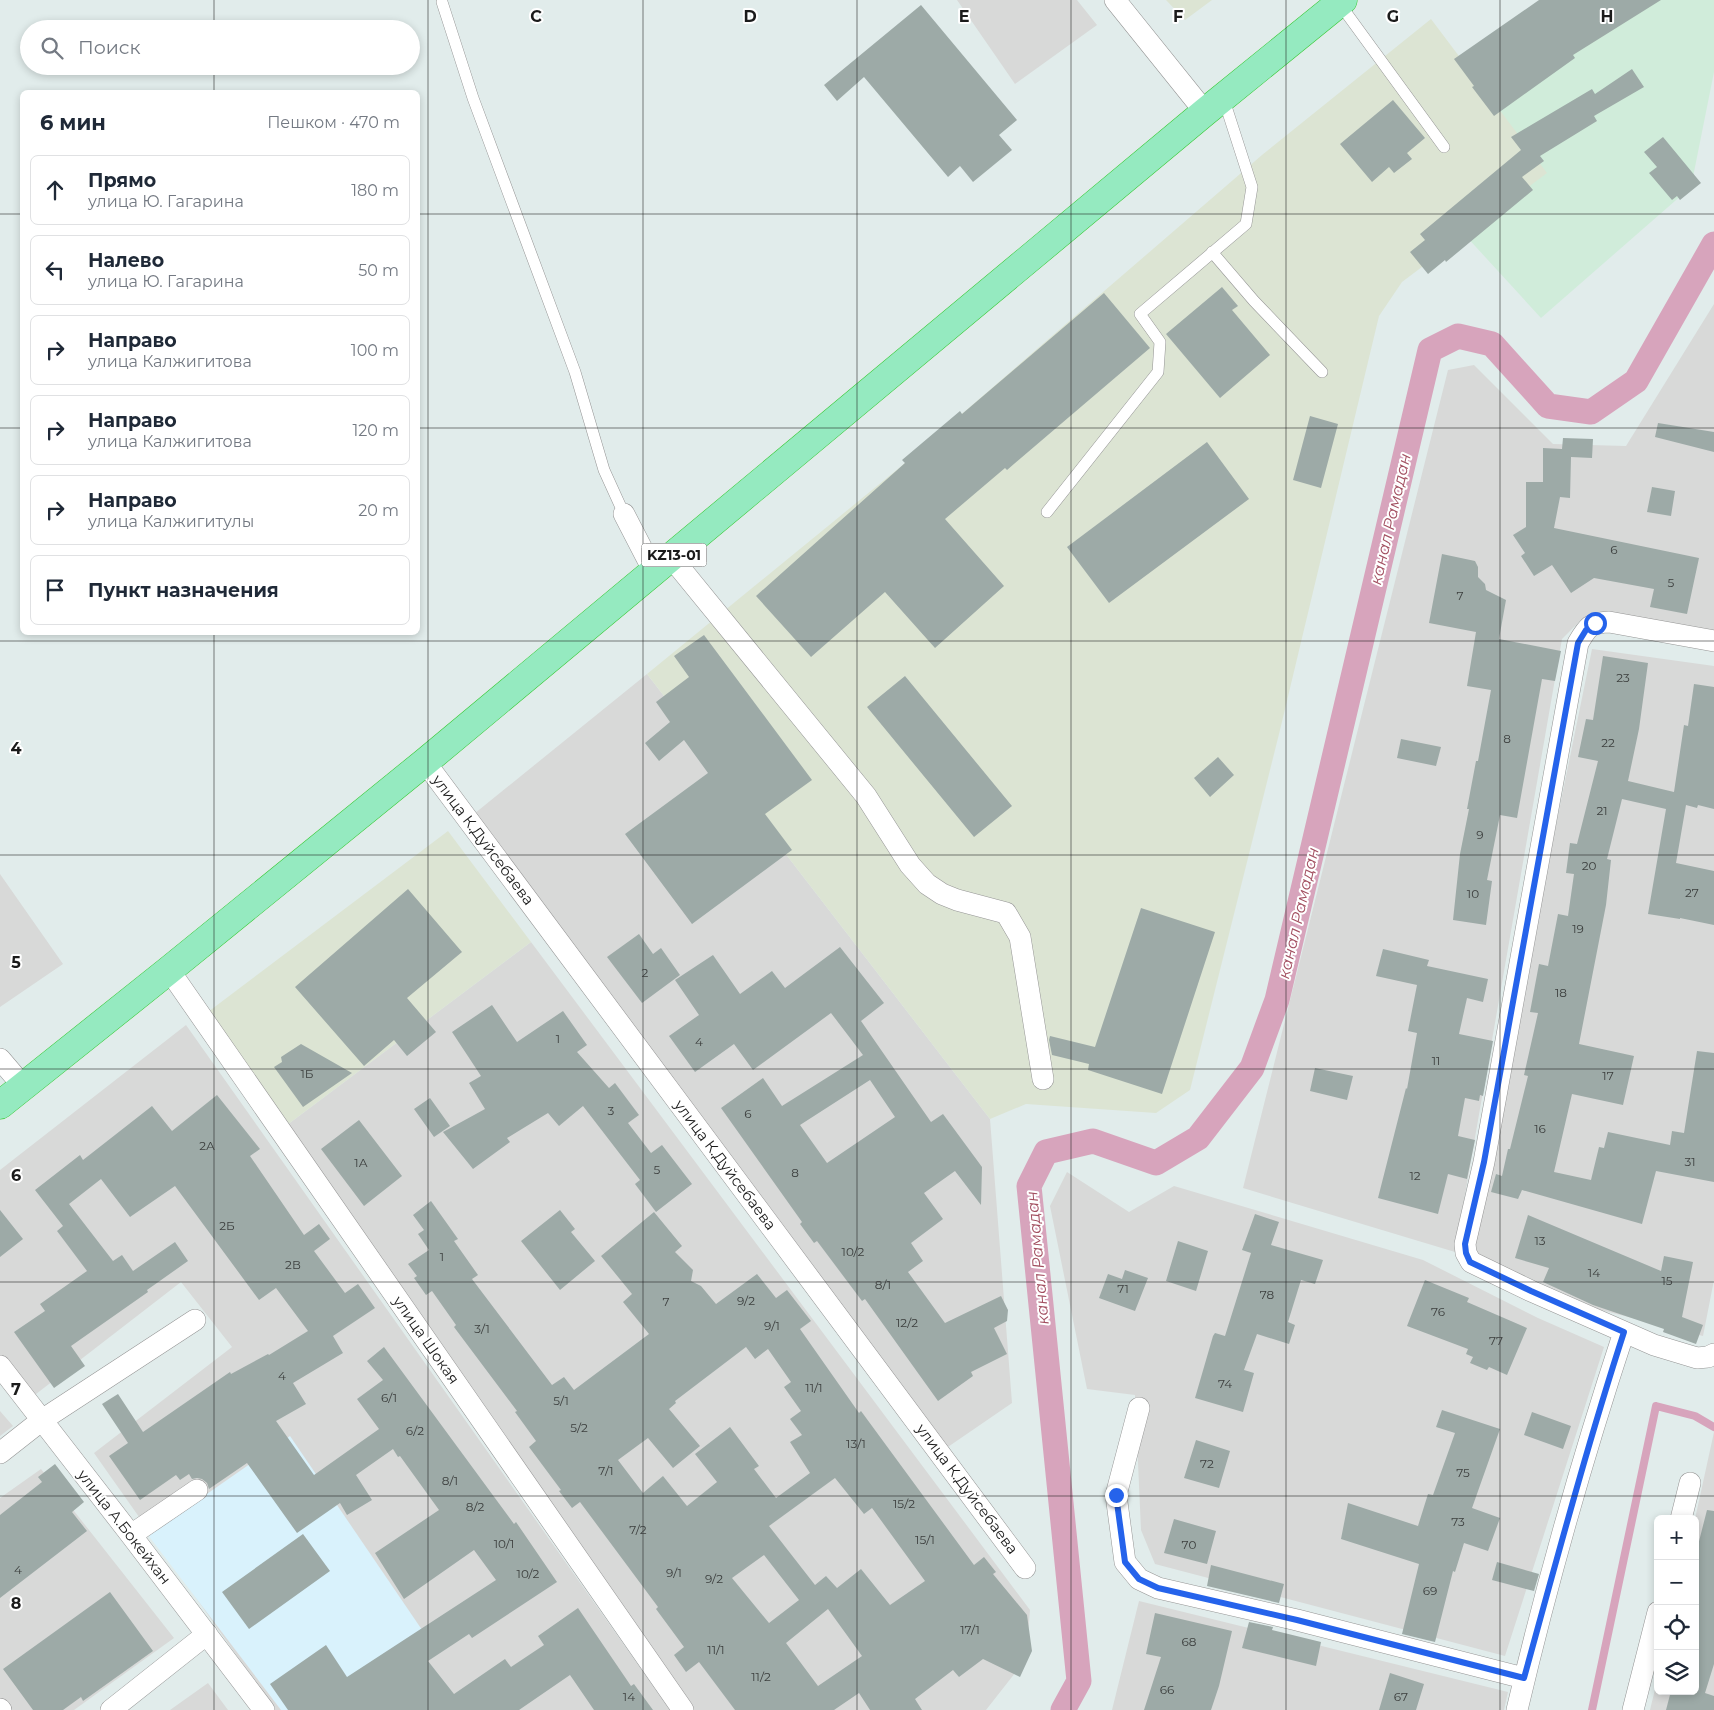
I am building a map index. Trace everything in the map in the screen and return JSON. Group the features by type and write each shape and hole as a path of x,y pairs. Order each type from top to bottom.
{"highway":[{"name":"KZ13-01","path":"0,1104 425,762 1214,104 1341,2"}],"street":[{"path":"1115,0 1214,104"},
{"path":"624,514 662,565 866,796 910,865 927,884 942,894 957,900 1006,912 1020,937 1043,1079"},
{"path":"1714,641 1609,622 1595,623 1586,630 1578,643 1484,1162 1465,1244 1470,1262 1531,1291 1654,1345 1697,1358 1708,1357 1714,1354"},
{"name":"улица К.Дуйсебаева","path":"425,762 1025,1568"},
{"name":"улица Шокая","path":"168,970 683,1710"},
{"path":"0,1059 23,1086"},
{"path":"0,1453 42,1420 195,1320"},
{"path":"1517,1710 1524,1678 1576,1490 1601,1402 1624,1332"},
{"name":"улица А.Бокейхан","path":"0,1366 264,1710"},
{"path":"1139,1408 1116,1495 1125,1562 1139,1579 1158,1588 1297,1620 1524,1678"},
{"path":"1682,1515 1690,1483"},
{"path":"131,1535 197,1490"},
{"path":"1633,1710 1654,1628"},
{"path":"111,1710 207,1634"}],"lane":[{"path":"442,2 473,98 575,372 604,470 624,514"},
{"path":"1341,2 1444,147"},
{"path":"1047,512 1158,372 1160,342 1140,314 1246,224 1252,187 1214,104"},
{"path":"1212,252 1254,301 1322,372"}],"shaded area":[{"path":"957,0 1077,0 1097,25 1015,84"},
{"path":"1166,0 1212,0 1185,20"},
{"path":"1553,0 1714,0 1714,72 1691,187 1541,318 1465,235 1478,81"},
{"path":"1431,19 1547,173 1402,282 1379,316 1280,730 1190,1090 1156,1113 1026,1104 990,1119 647,674 899,468 1262,155"},
{"path":"1714,304 1714,634 1599,615 1581,620 1562,639 1455,1252 1243,1188 1448,370 1474,365 1553,444 1626,446"},
{"path":"1592,649 1714,666 1714,1280 1703,1336 1601,1310 1469,1251"},
{"path":"647,674 990,1119 1012,1403 942,1451 469,818"},
{"path":"448,831 531,942 283,1128 204,1015"},
{"path":"0,874 63,964 0,1007"},
{"path":"531,942 1030,1610 1026,1659 986,1710 692,1710 283,1128"},
{"path":"186,1025 670,1710 275,1710 94,1453 232,1347 181,1282 27,1401 0,1365 0,1170"},
{"path":"1067,1172 1129,1212 1174,1186 1423,1260 1538,1318 1604,1347 1505,1656 1155,1564 1141,1530 1135,1395 1087,1389 1050,1206"},
{"path":"0,1411 13,1426 0,1436"},
{"path":"1714,1432 1714,1710 1650,1710 1654,1694 1699,1695 1699,1515 1696,1515"},
{"path":"290,1436 433,1646 341,1710 281,1710 148,1535"},
{"path":"41,1469 174,1638 74,1710 0,1710 0,1498"},
{"path":"1139,1601 1508,1692 1504,1710 1112,1710"},
{"path":"208,1683 228,1710 170,1710"}],"building":[{"path":"1539,0 1661,0 1573,55 1575,58 1494,116 1454,59"},
{"path":"921,5 1017,120 999,135 1012,150 973,182 960,166 948,177 864,77 837,101 824,85"},
{"path":"1632,69 1644,87 1594,116 1597,121 1540,156 1544,161 1522,177 1533,190 1446,262 1445,260 1428,274 1410,252 1425,240 1420,234 1521,150 1511,137 1592,89 1595,94"},
{"path":"1393,100 1425,138 1407,153 1412,159 1394,173 1389,167 1372,182 1340,144"},
{"path":"1663,137 1701,183 1680,200 1677,196 1672,200 1649,173 1657,167 1644,152"},
{"path":"1222,287 1238,306 1232,310 1270,355 1220,398 1166,334"},
{"path":"1104,293 1150,348 1007,470 1005,468 945,519 1004,586 935,648 885,592 811,657 756,596 905,463 902,460 960,411 962,414"},
{"path":"1310,416 1338,424 1321,488 1293,480"},
{"path":"1658,423 1714,432 1714,452 1655,437"},
{"path":"1563,438 1593,439 1592,458 1571,457 1570,498 1560,497 1554,528 1699,558 1687,614 1650,607 1654,589 1594,578 1571,593 1552,565 1534,576 1521,556 1525,553 1513,535 1526,527 1526,482 1543,482 1543,448 1562,449"},
{"path":"1207,442 1249,499 1109,603 1067,547"},
{"path":"1652,487 1675,491 1671,516 1647,512"},
{"path":"1442,554 1475,561 1478,567 1478,577 1485,584 1486,590 1506,600 1499,639 1561,651 1555,681 1542,679 1517,818 1500,815 1487,880 1492,881 1486,925 1453,920 1460,854 1469,809 1467,809 1491,690 1467,686 1476,632 1429,623"},
{"path":"704,635 812,780 765,814 792,850 692,924 625,834 708,773 684,740 659,761 645,743 670,722 656,702 689,677 674,656"},
{"path":"1603,656 1648,663 1639,729 1628,781 1674,792 1684,725 1688,726 1694,684 1714,687 1714,809 1698,805 1697,808 1686,805 1676,863 1714,871 1714,925 1648,914 1666,809 1622,799 1607,859 1611,860 1606,905 1579,1044 1634,1056 1623,1105 1572,1094 1554,1172 1591,1180 1599,1147 1604,1148 1608,1132 1670,1145 1672,1131 1684,1133 1697,1051 1714,1053 1714,1182 1656,1171 1642,1224 1522,1190 1518,1199 1491,1192 1496,1174 1502,1176 1528,1076 1524,1075 1538,1013 1530,1012 1539,964 1548,966 1558,914 1568,916 1574,874 1566,873 1570,843 1577,844 1598,761 1578,757 1586,719 1593,720"},
{"path":"905,676 1012,806 974,837 867,707"},
{"path":"1401,739 1441,747 1436,766 1397,758"},
{"path":"1218,757 1234,775 1210,797 1194,778"},
{"path":"408,889 462,952 407,998 436,1032 407,1056 394,1040 364,1066 295,987"},
{"path":"1141,908 1215,932 1162,1094 1088,1070 1089,1064 1052,1055 1049,1040 1050,1036 1095,1047"},
{"path":"639,934 653,954 661,948 680,975 642,1003 607,957"},
{"path":"840,947 884,1003 861,1021 931,1122 943,1114 982,1167 981,1205 955,1171 924,1193 943,1219 911,1243 923,1261 908,1272 945,1323 1001,1296 1008,1310 1007,1321 994,1328 1007,1354 971,1372 973,1376 938,1401 865,1299 862,1301 817,1241 814,1243 800,1224 802,1222 721,1108 763,1078 782,1106 863,1055 831,1013 753,1070 734,1044 695,1072 669,1036 699,1015 675,980 713,955 740,994 772,971 785,988","holes":["870,1080 895,1117 827,1163 800,1125"]},
{"path":"1383,949 1429,960 1427,966 1488,979 1483,1002 1467,998 1459,1034 1493,1041 1483,1096 1480,1095 1479,1101 1465,1098 1458,1136 1475,1140 1467,1179 1448,1174 1438,1214 1378,1198 1407,1089 1417,1033 1408,1031 1417,985 1376,976"},
{"path":"492,1005 517,1042 563,1011 587,1045 577,1052 609,1088 615,1083 639,1115 628,1123 651,1153 662,1145 692,1184 656,1212 635,1184 640,1180 583,1106 559,1126 548,1113 507,1138 510,1142 473,1169 443,1132 485,1109 469,1083 481,1076 452,1032"},
{"path":"301,1044 352,1073 303,1107 274,1067 282,1062 281,1057"},
{"path":"1315,1068 1353,1076 1347,1100 1310,1091"},
{"path":"217,1095 260,1149 250,1156 304,1235 319,1224 330,1239 314,1251 345,1293 358,1284 375,1308 333,1336 343,1353 293,1383 306,1404 276,1421 314,1475 379,1429 357,1399 383,1380 367,1361 384,1347 514,1524 516,1522 557,1582 472,1638 469,1634 428,1661 454,1694 505,1659 511,1667 544,1645 538,1636 578,1608 631,1686 634,1684 653,1710 594,1710 570,1675 519,1710 288,1710 270,1684 326,1645 347,1677 496,1580 474,1550 404,1599 375,1553 439,1510 393,1449 356,1475 372,1500 347,1515 340,1503 297,1533 247,1463 209,1489 207,1483 202,1479 192,1479 189,1474 180,1480 176,1475 140,1500 109,1456 128,1443 102,1404 118,1394 143,1432 230,1372 231,1374 269,1355 308,1331 276,1288 259,1300 175,1186 130,1217 101,1179 69,1204 113,1261 122,1255 133,1271 175,1242 188,1261 147,1290 148,1292 71,1346 85,1366 54,1388 14,1332 45,1311 40,1304 87,1271 57,1231 63,1226 35,1190 80,1155 83,1160 152,1106 172,1131"},
{"path":"430,1098 450,1126 434,1137 414,1109"},
{"path":"359,1120 402,1176 364,1206 321,1149"},
{"path":"431,1201 458,1239 454,1241 478,1275 472,1279 552,1385 564,1377 574,1390 649,1334 623,1302 632,1294 601,1256 654,1212 682,1246 675,1252 693,1270 691,1281 701,1286 716,1304 757,1274 776,1298 787,1290 811,1321 800,1329 859,1413 861,1411 974,1565 984,1557 996,1572 993,1574 1027,1615 1032,1651 1020,1677 983,1659 959,1677 953,1670 915,1699 922,1710 870,1710 859,1693 834,1710 735,1710 699,1662 686,1672 674,1655 684,1647 656,1609 658,1607 580,1502 572,1508 559,1491 561,1490 529,1447 536,1441 515,1412 517,1411 454,1327 456,1325 432,1291 426,1295 414,1278 417,1276 408,1264 429,1250 418,1234 424,1230 413,1215","holes":["746,1347 755,1359 768,1349 791,1382 784,1387 801,1411 790,1419 802,1435 790,1442 810,1473 776,1498 754,1469 759,1466 730,1427 695,1454 717,1482 687,1506 663,1476 643,1493 618,1460 648,1438 673,1468 700,1446 669,1409 676,1403 675,1401","835,1478 864,1514 872,1508 925,1581 890,1605 861,1569 837,1588 826,1576 815,1585 769,1526","764,1555 799,1600 769,1623 732,1578","828,1609 862,1656 818,1686 786,1643"]},
{"path":"0,1210 23,1239 0,1257"},
{"path":"560,1210 575,1229 571,1232 595,1261 560,1290 521,1241"},
{"path":"1255,1214 1279,1222 1271,1245 1323,1260 1315,1284 1301,1280 1288,1322 1295,1325 1289,1344 1257,1334 1244,1370 1254,1373 1243,1412 1195,1398 1213,1336 1215,1333 1225,1336 1251,1253 1242,1250"},
{"path":"1528,1215 1661,1271 1664,1256 1693,1262 1682,1317 1703,1325 1696,1344 1663,1332 1664,1329 1593,1305 1543,1282 1549,1268 1515,1258"},
{"path":"1178,1241 1208,1251 1196,1291 1166,1281"},
{"path":"1125,1270 1148,1278 1135,1311 1099,1298 1108,1274 1122,1279"},
{"path":"1425,1280 1469,1298 1467,1302 1527,1328 1507,1375 1489,1367 1487,1370 1470,1363 1473,1357 1466,1354 1468,1349 1407,1326"},
{"path":"1442,1410 1500,1429 1472,1508 1500,1518 1488,1551 1464,1543 1455,1572 1453,1571 1435,1642 1402,1634 1419,1564 1341,1539 1348,1503 1418,1526 1428,1494 1433,1495 1455,1433 1436,1427"},
{"path":"1532,1412 1571,1426 1563,1449 1524,1435"},
{"path":"1196,1440 1230,1451 1219,1488 1184,1478"},
{"path":"55,1464 84,1502 72,1512 87,1531 0,1598 0,1515 42,1482 38,1477"},
{"path":"1707,1510 1714,1511 1714,1664 1705,1693 1714,1696 1714,1710 1666,1710 1670,1695 1699,1695 1699,1541"},
{"path":"1174,1519 1216,1531 1207,1564 1164,1553"},
{"path":"303,1534 330,1571 249,1629 222,1592"},
{"path":"1497,1562 1539,1574 1534,1591 1492,1580"},
{"path":"1211,1565 1284,1584 1279,1603 1207,1586"},
{"path":"110,1592 153,1651 83,1701 81,1697 63,1710 33,1710 3,1669"},
{"path":"1155,1613 1232,1631 1219,1686 1211,1710 1144,1710 1161,1657 1146,1654"},
{"path":"1249,1622 1273,1627 1272,1630 1321,1642 1316,1666 1242,1648"},
{"path":"1390,1673 1424,1684 1416,1710 1379,1710"}],"waterway":[{"name":"канал Рамадан","path":"1063,1710 1079,1681 1029,1186 1046,1152 1093,1141 1156,1163 1198,1138 1252,1068 1277,1000 1430,350 1458,336 1492,344 1548,406 1591,412 1636,381 1714,244"},
{"path":"1592,1710 1656,1406 1695,1416 1714,1427"}],"route":[{"path":"1116,1495 1125,1562 1139,1579 1158,1588 1297,1620 1524,1678 1601,1402 1624,1332 1470,1262 1465,1244 1484,1162 1578,643 1586,630 1595,623"}]}
